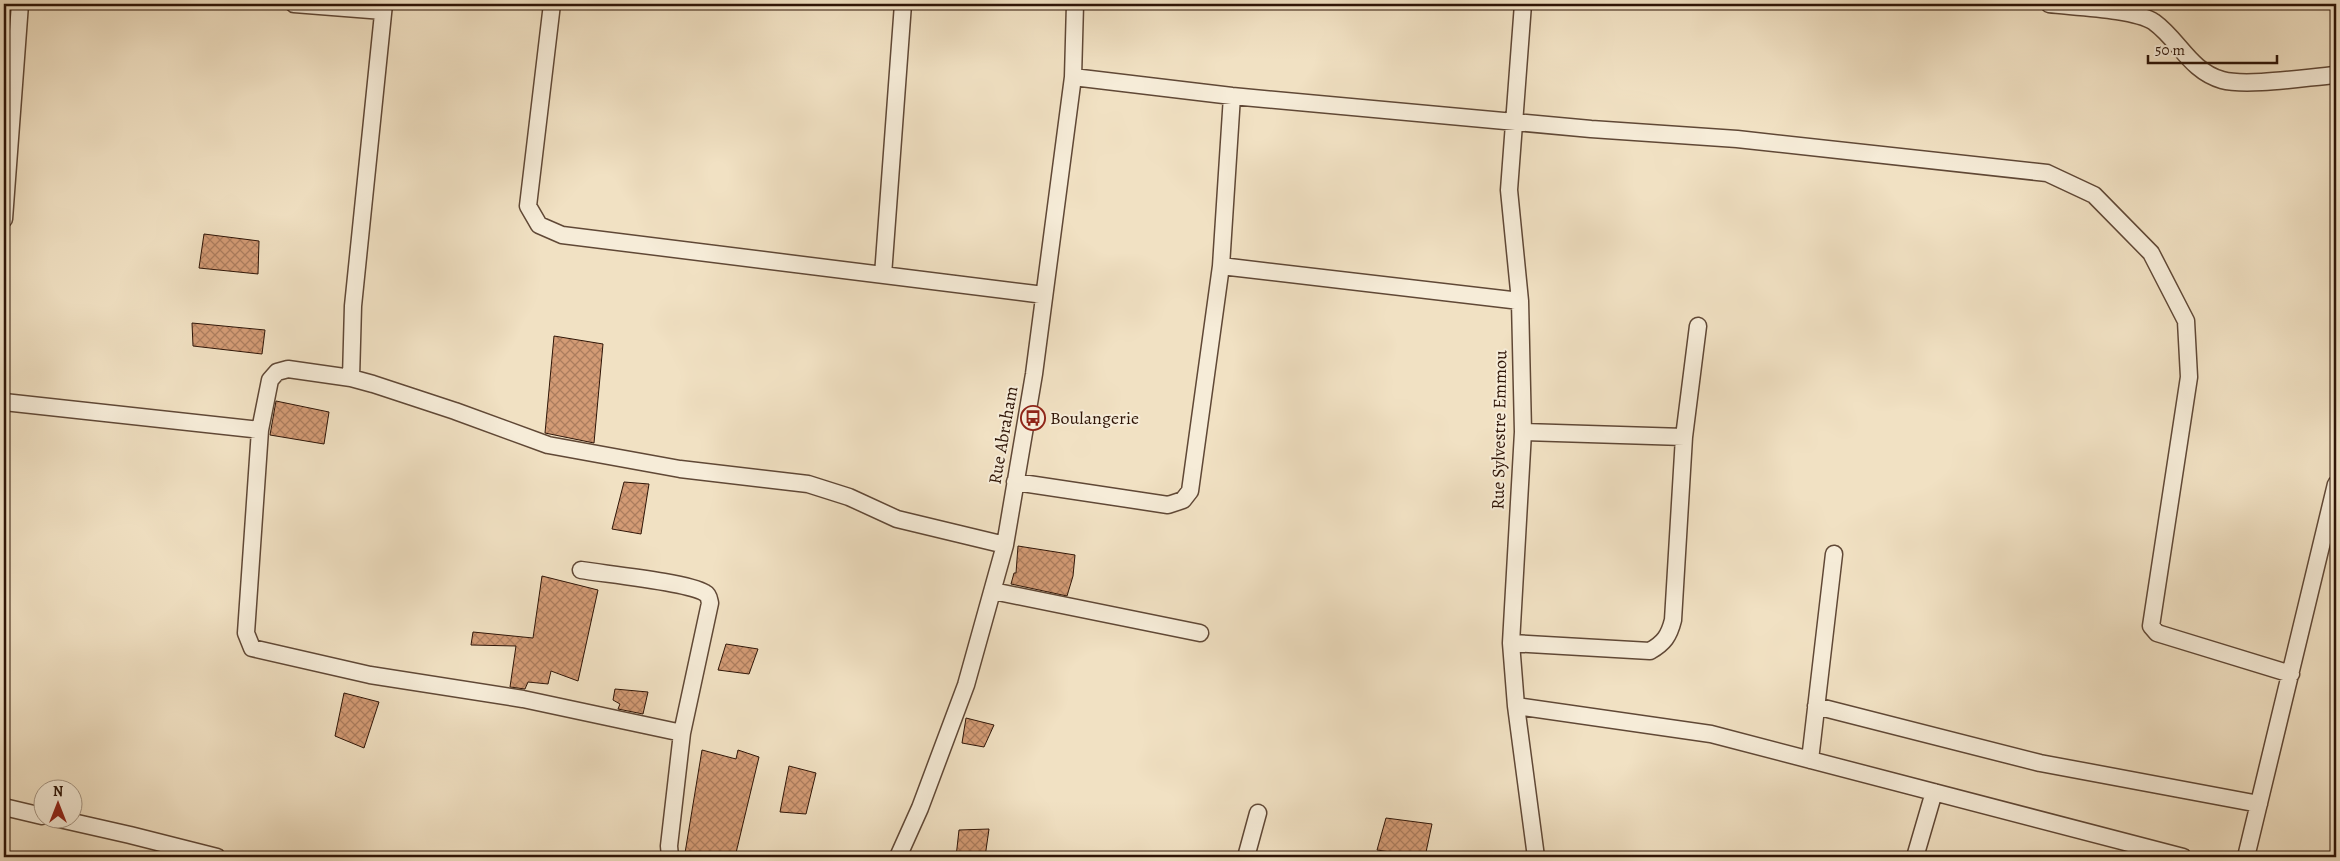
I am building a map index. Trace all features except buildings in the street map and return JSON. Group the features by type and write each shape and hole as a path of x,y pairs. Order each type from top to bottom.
{"street":[{"path":"4,219 20,4"},
{"path":"294,4 383,8 353,306 350,378"},
{"path":"552,4 528,206 539,225 562,235 1044,295"},
{"path":"883,275 903,4"},
{"name":"Rue Abraham","path":"898,857 920,808 966,685 1005,545 1034,374 1073,76 1075,4"},
{"name":"Rue Sylvestre Emmou","path":"1523,4 1509,190 1520,301 1523,432 1511,643 1516,706 1536,857"},
{"path":"2049,4 2136,15 2153,22 2190,62 2222,80 2249,82 2336,75"},
{"path":"1073,76 1232,96 1737,139 2047,173 2094,195 2151,254 2186,321 2189,377 2150,626 2156,633 2291,674"},
{"path":"1015,482 1168,505 1183,500 1190,491 1222,266 1232,96"},
{"path":"1222,266 1520,301"},
{"path":"1511,643 1650,651 1662,645 1670,633 1673,620 1684,437 1698,326"},
{"path":"682,733 523,699 370,675 252,648 246,633 260,430 270,380 277,372 288,369 350,378 455,411 548,445 680,468 808,484 849,497 898,519 1005,545"},
{"path":"4,402 260,430"},
{"path":"1523,432 1684,437"},
{"path":"2246,857 2336,484"},
{"path":"1810,760 1834,554"},
{"path":"581,570 678,585 705,592 709,597 710,603 682,733 668,846 670,857"},
{"path":"993,591 1200,633"},
{"path":"1516,706 1710,734 2183,857"},
{"path":"1816,706 2040,763 2260,804"},
{"path":"1915,857 1934,792"},
{"path":"4,807 32,814"},
{"path":"1246,857 1258,813"},
{"path":"82,824 216,857"}],"place":[{"name":"Boulangerie","path":"1033,418"}]}
